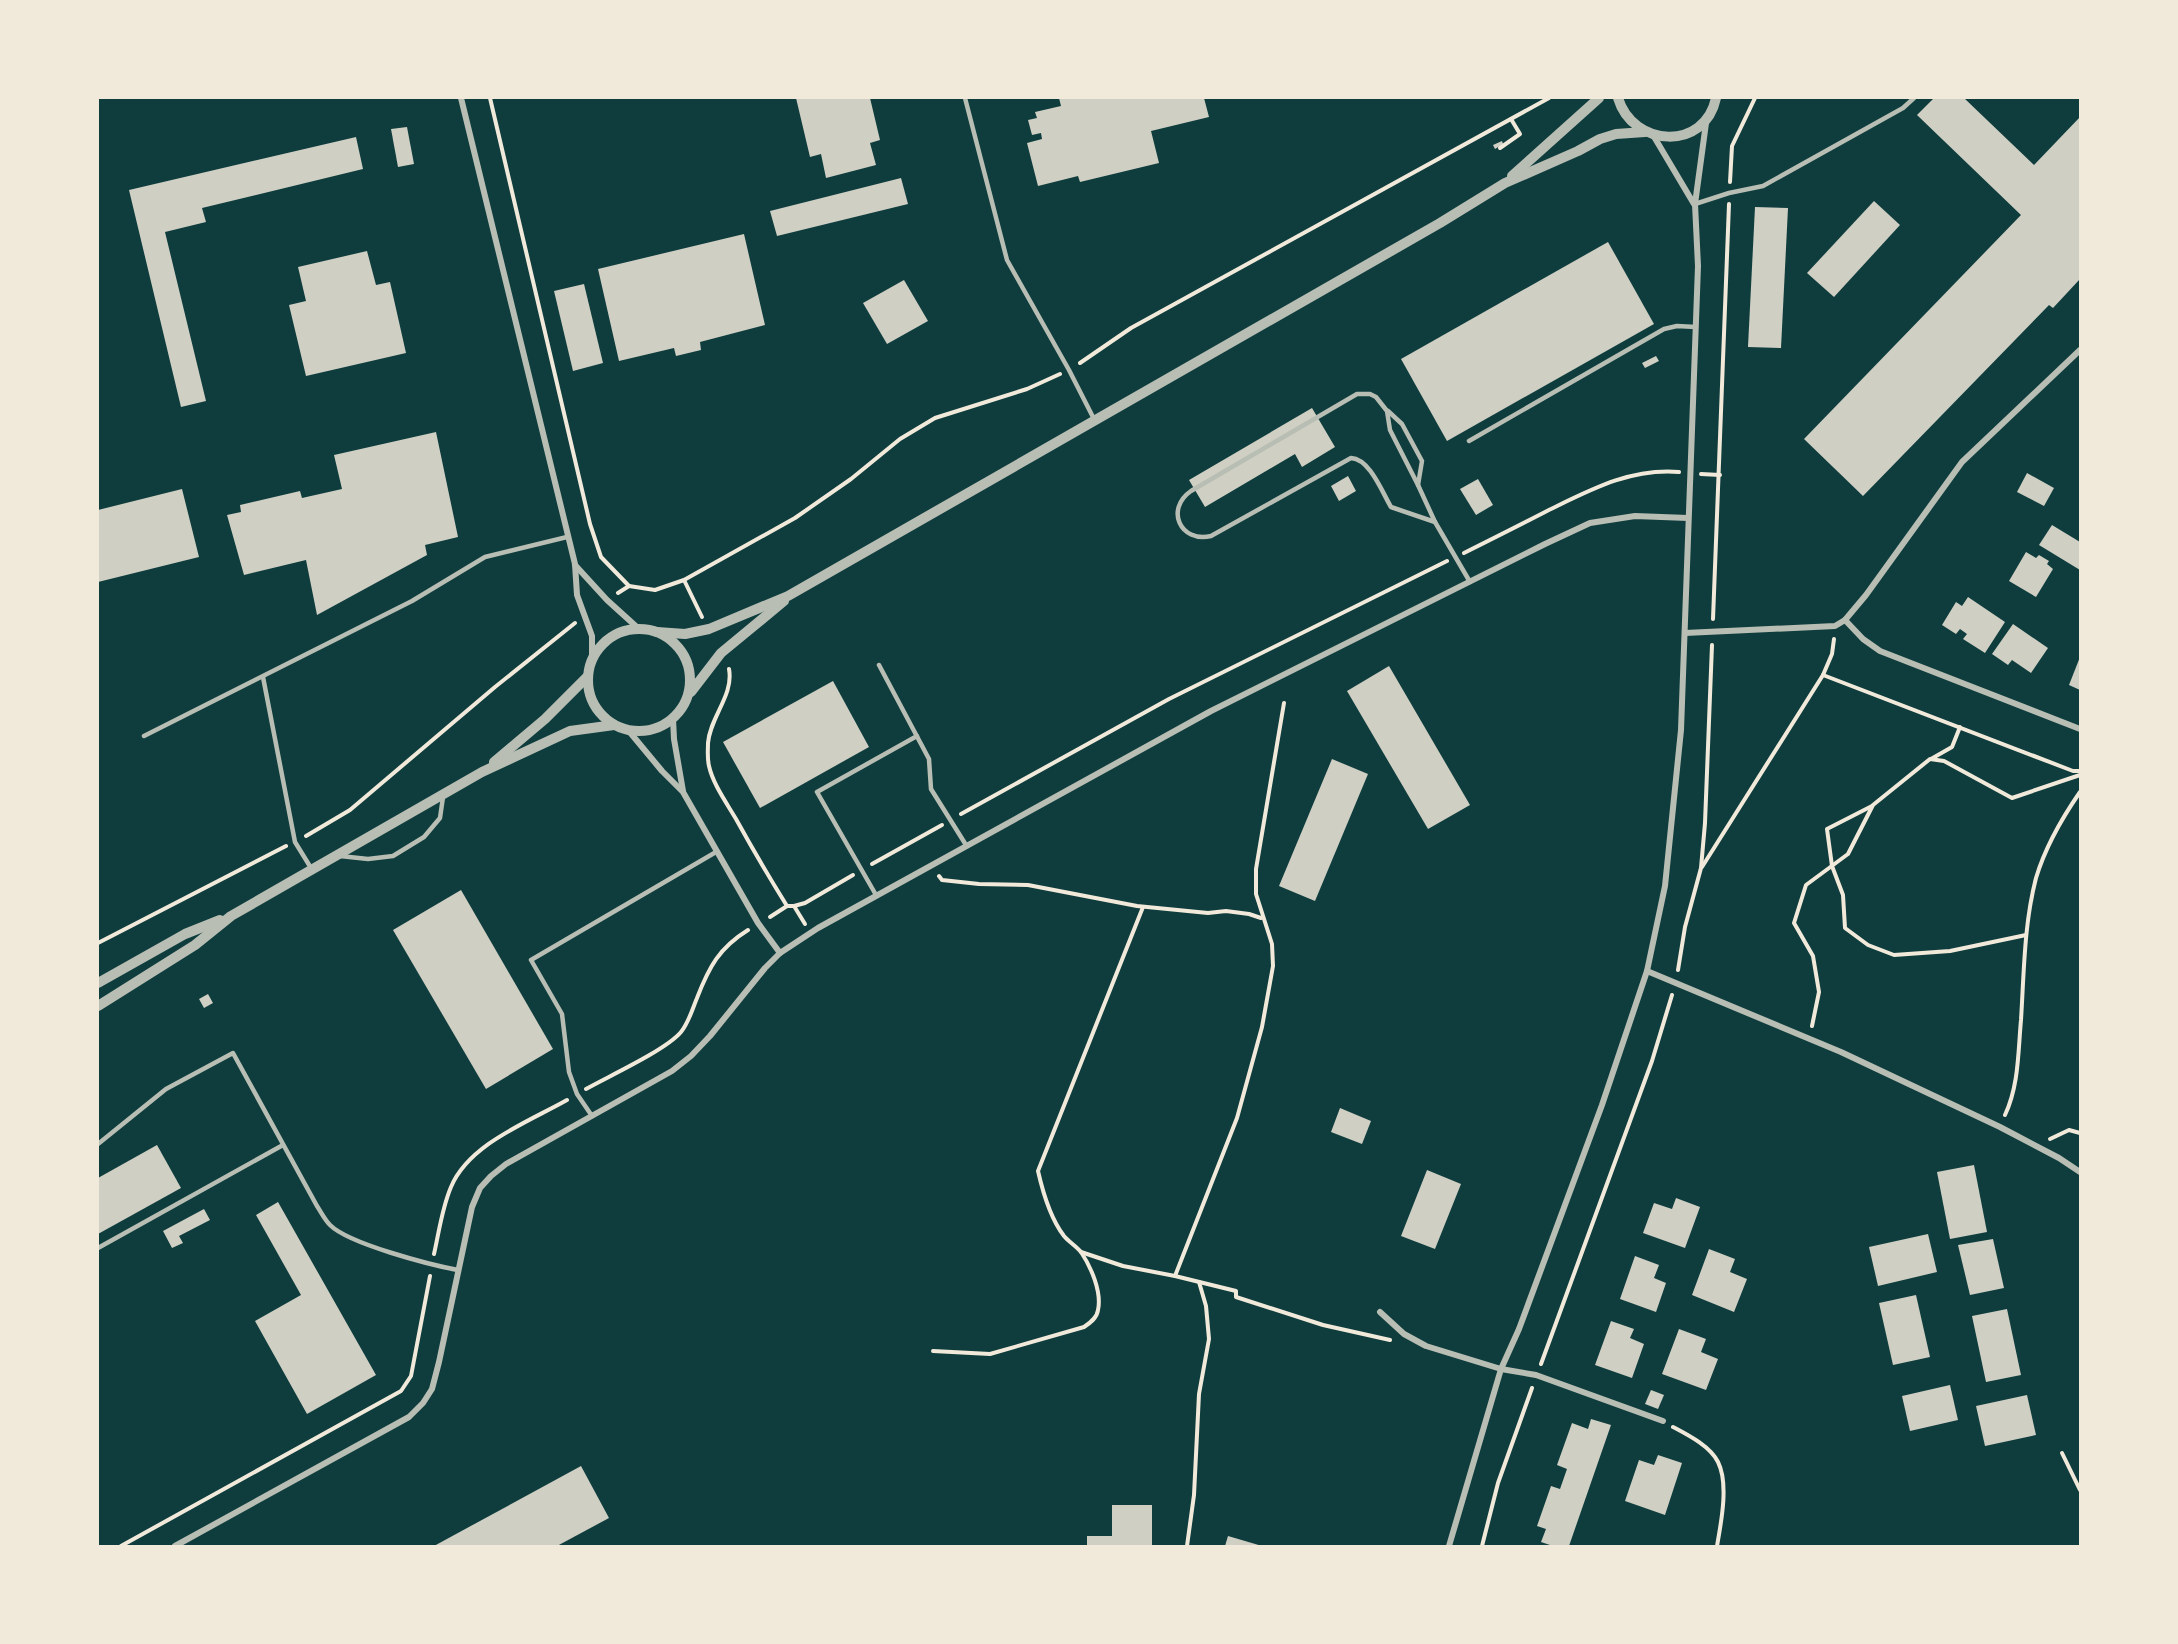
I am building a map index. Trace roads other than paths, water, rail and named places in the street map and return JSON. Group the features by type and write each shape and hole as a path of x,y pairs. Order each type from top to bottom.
{"street":[{"path":"461,98 575,564 577,595 592,636 592,661"},
{"path":"1505,183 1599,98"},
{"path":"1618,98 1624,113 1633,124 1649,134 1695,204"},
{"path":"1449,1546 1501,1369 1520,1329 1602,1105 1647,971 1665,886 1681,730 1696,327 1698,245 1695,204 1703,134 1716,100"},
{"path":"788,596 768,616 743,633 721,653 689,695 683,708 660,728 644,732 614,725 602,716 594,704 589,691 588,676 599,648 610,638 624,631 639,629 685,634 709,630 788,596 1440,223 1505,183 1610,135 1673,136 1687,133 1708,116"},
{"path":"1685,633 1835,626 1845,620 1866,595 1962,462 2080,350"},
{"path":"175,1546 409,1417 423,1403 432,1389 472,1207 480,1188 506,1164 672,1071 691,1056 780,953 818,928 1211,711 1545,544 1590,523 1635,516 1688,518"},
{"path":"575,564 607,600 639,629"},
{"path":"1845,620 1863,639 1880,651 2080,729"},
{"path":"657,632 672,640 683,653 689,666 691,681 689,695"},
{"path":"482,772 545,718 588,676"},
{"path":"673,719 683,792"},
{"path":"98,1006 195,945 231,916 311,868 482,772 570,731 614,725"},
{"path":"628,730 683,792 758,923 780,953"},
{"path":"98,983 185,934 231,916"},
{"path":"1647,971 1810,1039 2000,1127 2080,1172"},
{"path":"1380,1312 1404,1334 1426,1346 1501,1369 1536,1375 1663,1421"}],"lane":[{"path":"965,98 1007,260 1070,370 1095,421"},
{"path":"1695,204 1729,193 1763,186 1903,108 1914,98"},
{"path":"1469,441 1664,329 1677,326 1696,327"},
{"path":"1418,485 1422,461 1402,424 1376,397 1370,394 1357,394 1191,491 1180,501 1178,516 1184,530 1197,537 1212,536 1346,460 1357,458 1366,464 1391,507 1435,522"},
{"path":"1387,411 1390,430 1435,522 1470,582"},
{"path":"144,736 412,601 485,557 567,537"},
{"path":"879,665 929,759 931,789 966,845"},
{"path":"263,677 296,842 311,868"},
{"path":"876,896 817,792 917,736"},
{"path":"334,855 368,859 393,856 424,837 440,818 444,793"},
{"path":"592,1116 577,1094 569,1072 562,1014 531,960 716,852"},
{"path":"98,1144 166,1089 232,1053 317,1206 331,1226 349,1238 432,1265 458,1270"},
{"path":"98,1248 283,1145"}]}
